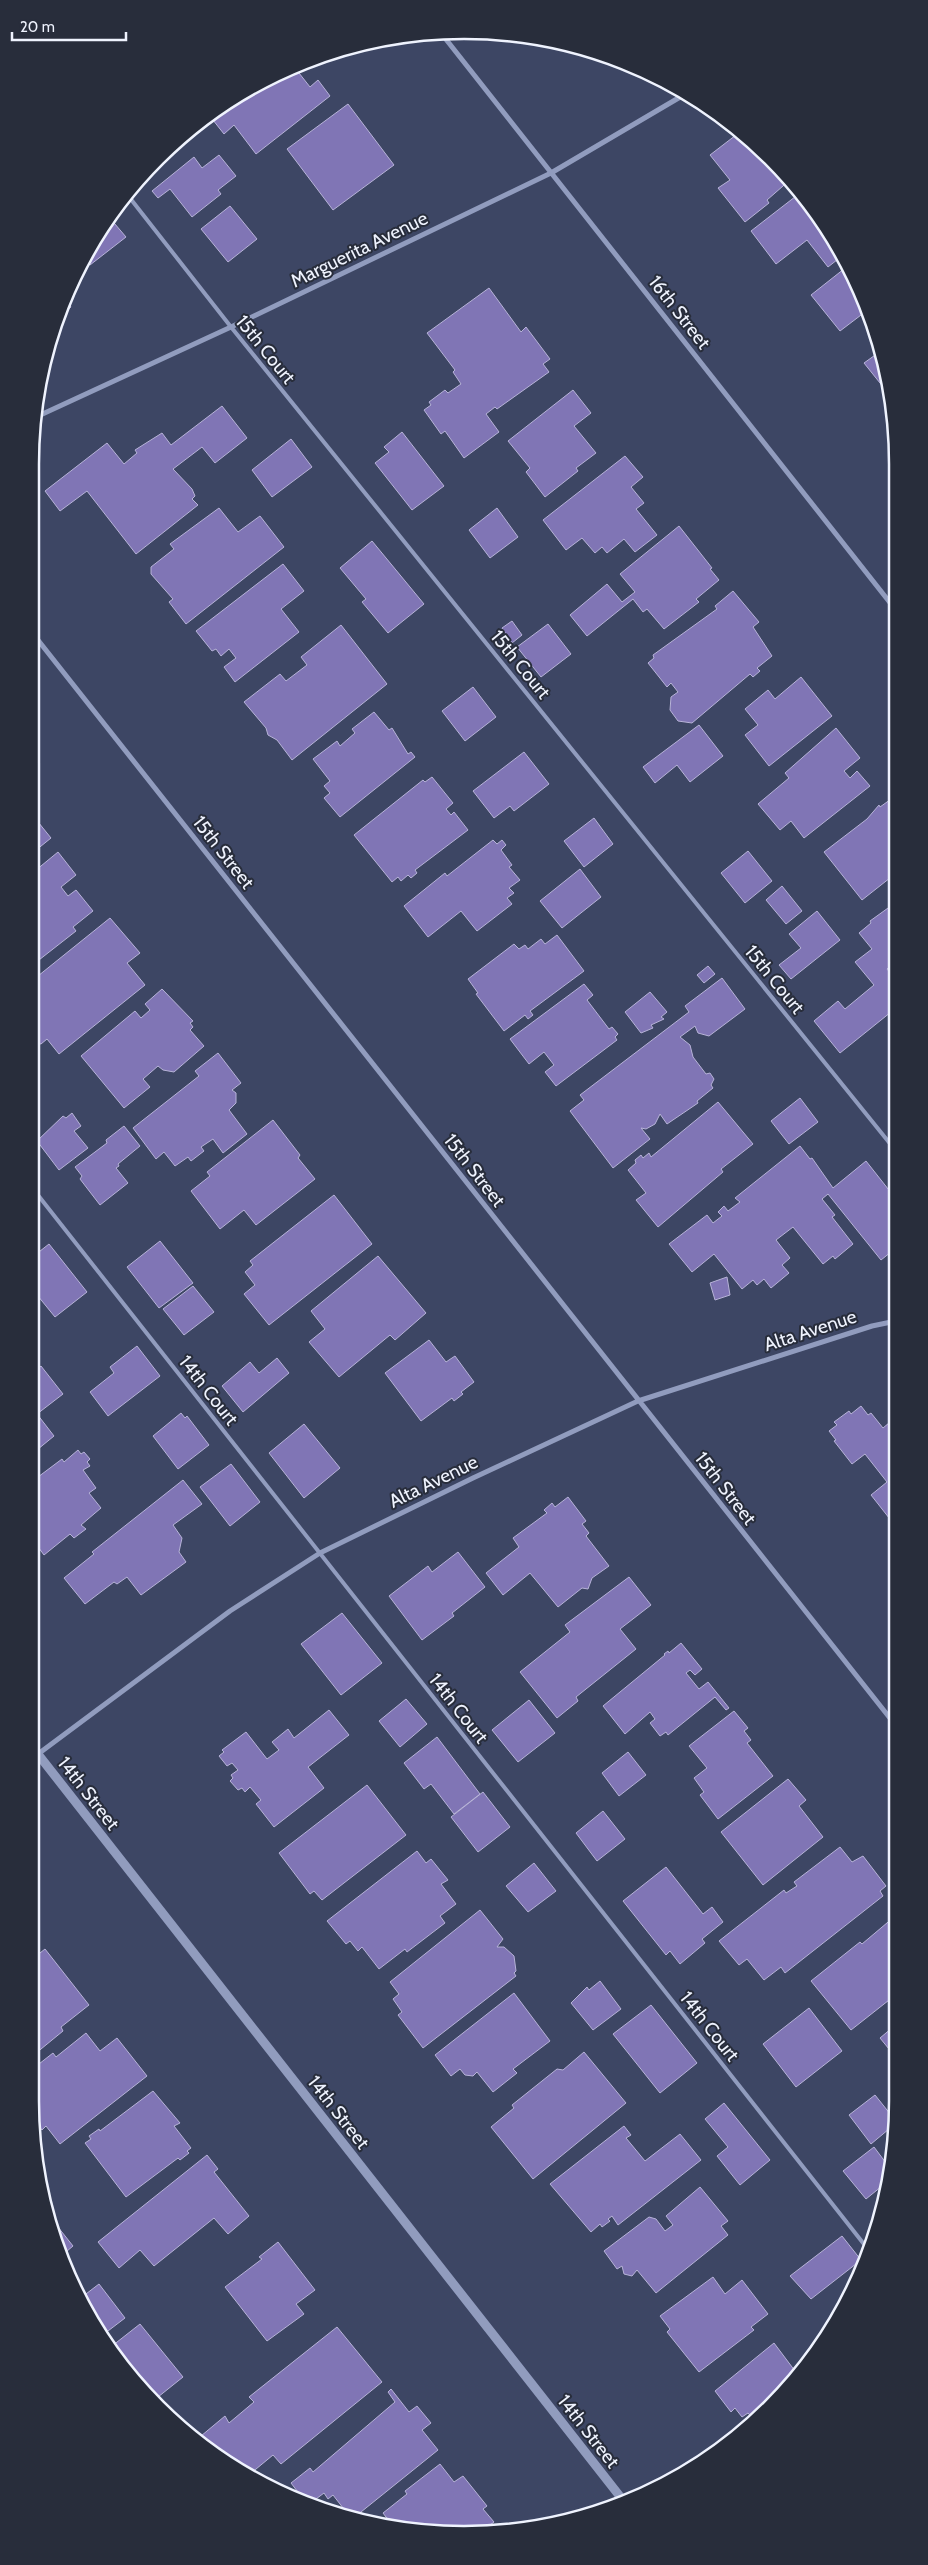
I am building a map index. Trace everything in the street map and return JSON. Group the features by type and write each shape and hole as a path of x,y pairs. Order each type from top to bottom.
{"street":[{"name":"16th Street","path":"447,40 889,601"},
{"name":"Marguerita Avenue","path":"42,414 231,327 551,173 679,97"},
{"name":"15th Street","path":"39,641 889,1717"},
{"name":"Alta Avenue","path":"39,1752 230,1611 320,1554 472,1478 638,1401 872,1326 889,1322"},
{"name":"14th Street","path":"39,1762 620,2497"}],"lane":[{"name":"15th Court","path":"131,200 231,327 889,1142"},
{"name":"14th Court","path":"39,1196 864,2245"}],"building":[{"path":"302,70 299,73 310,87 318,80 330,96 256,154 234,125 224,134 214,121 251,96"},
{"path":"348,104 394,165 333,210 287,149"},
{"path":"734,136 765,163 785,185 767,200 769,203 745,222 718,188 730,180 710,155"},
{"path":"219,155 236,176 218,190 221,194 192,217 170,189 158,198 152,191 194,157 202,168"},
{"path":"795,197 818,228 837,260 828,267 807,240 776,264 751,231"},
{"path":"230,206 257,239 228,262 201,229"},
{"path":"114,223 126,237 90,265 96,251"},
{"path":"842,270 862,314 840,331 811,295"},
{"path":"489,288 521,332 526,327 550,359 543,364 549,372 497,409 495,407 486,414 499,432 464,458 445,431 441,434 424,410 431,405 429,402 445,390 448,393 461,384 453,372 455,370 427,333"},
{"path":"875,355 882,385 864,363"},
{"path":"573,390 591,413 574,426 596,453 576,468 578,471 545,497 526,472 530,468 508,441"},
{"path":"222,406 247,438 215,463 202,447 173,469 192,489 195,496 192,499 198,505 136,554 87,491 60,511 45,491 107,443 124,464 137,453 135,450 162,433 171,445"},
{"path":"402,432 444,486 412,510 375,463 389,452 384,447"},
{"path":"291,439 312,467 272,497 252,470"},
{"path":"625,456 643,477 631,487 644,503 636,509 657,535 635,552 624,539 607,553 602,547 595,553 582,538 566,550 543,520"},
{"path":"219,508 238,532 260,516 284,547 186,624 169,602 173,599 151,574 151,567 174,549 170,544"},
{"path":"497,508 518,537 490,558 469,530"},
{"path":"679,526 712,568 710,569 719,580 696,599 699,602 664,629 647,609 643,612 633,599 587,636 570,615 607,584 622,602 635,592 620,574"},
{"path":"372,541 424,604 388,633 362,602 366,599 340,568"},
{"path":"283,564 304,591 281,609 299,632 235,682 224,667 236,658 229,649 221,656 216,649 212,651 196,631"},
{"path":"733,591 759,622 753,627 772,656 757,668 760,671 753,677 750,674 692,723 678,721 670,710 671,697 678,692 671,683 667,687 648,663 654,658 653,655 717,609 715,606"},
{"path":"512,621 522,635 512,643 502,628"},
{"path":"548,624 571,654 541,677 517,647"},
{"path":"341,625 387,684 292,760 277,740 268,735 266,728 244,702 280,674 286,681 307,665 301,657"},
{"path":"801,677 832,716 769,766 745,735 758,725 745,709 768,690 775,699"},
{"path":"473,687 496,717 465,741 442,711"},
{"path":"374,712 389,730 392,728 408,754 411,752 415,757 340,817 324,798 330,793 324,786 330,781 313,759 337,741 340,746 355,733 352,729"},
{"path":"699,725 723,756 690,782 677,765 655,783 643,767"},
{"path":"836,728 860,758 844,771 850,778 857,771 870,786 804,838 791,821 780,830 758,804 789,778 785,773"},
{"path":"524,752 549,784 514,811 510,806 494,818 473,791"},
{"path":"432,777 453,803 446,809 451,815 454,812 468,830 415,870 417,873 411,878 408,875 401,881 398,877 392,882 354,835 423,780 425,782"},
{"path":"889,801 889,879 862,900 824,852 867,819 879,805 880,807"},
{"path":"594,818 613,844 584,867 564,841"},
{"path":"39,823 51,838 39,848"},
{"path":"493,840 497,844 502,840 506,845 501,850 512,865 509,867 520,880 509,888 514,893 507,898 512,904 477,931 461,911 428,937 404,906 445,873 447,876"},
{"path":"748,851 772,881 745,903 721,873"},
{"path":"58,852 76,875 61,887 68,896 76,890 93,911 73,927 76,931 39,960 39,868"},
{"path":"580,869 601,897 562,928 540,901"},
{"path":"782,886 802,911 786,924 766,900"},
{"path":"889,907 889,967 887,969 889,972 889,1014 840,1053 814,1021 838,1001 845,1009 874,985 855,962 872,949 859,933 871,923 870,921"},
{"path":"817,911 840,940 791,979 779,965 801,948 789,934"},
{"path":"110,918 140,953 127,963 145,985 59,1054 47,1039 39,1044 39,975"},
{"path":"557,935 584,971 530,1011 533,1015 528,1019 525,1015 504,1031 476,994 478,993 468,979 514,944 519,949 525,945 528,949 541,939 545,944"},
{"path":"708,966 715,974 704,983 697,975"},
{"path":"722,978 745,1009 709,1036 698,1033 695,1026 680,1037 690,1045 693,1057 706,1074 710,1073 714,1079 711,1085 713,1088 697,1101 698,1103 667,1124 660,1114 655,1124 646,1129 641,1128 650,1139 613,1168 570,1111 584,1100 580,1095 689,1012 685,1006"},
{"path":"584,984 593,995 587,1000 609,1029 612,1027 618,1034 615,1037 617,1040 556,1086 545,1072 554,1065 544,1052 529,1064 510,1039"},
{"path":"162,989 193,1021 190,1023 193,1027 190,1030 204,1046 174,1072 163,1070 158,1066 143,1079 150,1087 124,1108 81,1056 135,1011 141,1018 150,1010 145,1004"},
{"path":"650,992 667,1012 661,1017 664,1019 651,1025 653,1028 641,1033 625,1012"},
{"path":"218,1053 241,1083 232,1090 236,1093 236,1103 229,1110 247,1134 223,1153 213,1139 201,1147 204,1151 191,1161 188,1157 175,1166 164,1152 156,1159 133,1128 199,1076 195,1071"},
{"path":"800,1098 818,1122 789,1144 771,1121"},
{"path":"718,1102 753,1144 721,1169 723,1172 658,1227 636,1200 646,1193 628,1170 641,1155 643,1158 649,1153 651,1157"},
{"path":"72,1113 81,1126 74,1131 88,1148 59,1170 39,1144 39,1139 63,1116 66,1118"},
{"path":"273,1120 300,1155 298,1158 315,1179 256,1225 244,1210 220,1229 191,1191 210,1176 207,1172"},
{"path":"124,1126 140,1146 118,1164 119,1166 116,1168 128,1183 100,1205 80,1179 82,1176 75,1167 107,1143 106,1140"},
{"path":"800,1146 810,1159 812,1158 833,1188 866,1161 889,1190 889,1254 881,1260 828,1194 822,1199 835,1215 832,1217 853,1244 835,1259 833,1256 823,1264 793,1227 776,1240 790,1258 782,1265 789,1273 771,1288 764,1279 757,1285 753,1280 742,1289 714,1254 692,1272 669,1244 707,1215 713,1223 722,1216 718,1212 724,1206 728,1211 740,1202 735,1198"},
{"path":"334,1195 372,1244 269,1325 244,1294 255,1285 245,1272 253,1265 250,1261"},
{"path":"160,1241 193,1283 159,1308 127,1267"},
{"path":"49,1244 87,1292 55,1317 39,1297 39,1252"},
{"path":"378,1256 426,1313 395,1340 390,1335 339,1377 309,1342 325,1329 311,1311"},
{"path":"727,1277 730,1295 715,1300 710,1283"},
{"path":"193,1286 214,1312 184,1335 163,1309"},
{"path":"429,1340 446,1362 455,1356 474,1382 461,1392 463,1394 454,1401 452,1398 421,1421 385,1373"},
{"path":"137,1346 160,1376 108,1416 90,1392 114,1373 110,1367"},
{"path":"277,1358 289,1373 243,1412 222,1386 250,1362 259,1373"},
{"path":"41,1366 63,1394 39,1412 39,1368"},
{"path":"861,1406 868,1415 871,1413 883,1428 889,1423 889,1518 871,1495 887,1482 865,1454 852,1464 834,1441 836,1440 829,1431 837,1425 834,1422 849,1411 851,1414"},
{"path":"181,1413 185,1418 187,1416 209,1445 178,1469 153,1436"},
{"path":"39,1417 54,1436 39,1448"},
{"path":"304,1424 340,1468 304,1498 269,1453"},
{"path":"78,1450 81,1454 84,1452 90,1459 87,1462 90,1466 83,1470 96,1488 89,1493 101,1508 81,1525 86,1529 74,1538 70,1534 44,1555 39,1548 39,1476 62,1459 64,1462"},
{"path":"231,1464 260,1502 230,1526 200,1487"},
{"path":"183,1480 202,1504 173,1525 182,1538 179,1552 186,1562 141,1595 127,1577 117,1584 114,1582 85,1604 64,1578 94,1554 92,1552"},
{"path":"568,1497 586,1521 582,1524 589,1533 586,1536 609,1566 592,1578 588,1589 582,1588 558,1607 530,1573 503,1595 486,1573 519,1547 513,1538 547,1513 544,1510 552,1503 555,1507"},
{"path":"458,1552 485,1587 452,1613 454,1616 422,1640 389,1596 428,1566 432,1572"},
{"path":"629,1577 651,1605 620,1629 636,1649 576,1697 578,1701 557,1718 520,1672 570,1632 565,1625"},
{"path":"342,1613 382,1663 341,1695 301,1644"},
{"path":"681,1643 702,1669 695,1675 690,1670 686,1673 699,1689 708,1682 729,1708 726,1710 715,1697 668,1735 666,1732 660,1736 650,1723 655,1719 650,1712 625,1734 603,1706 664,1654 668,1651 669,1653"},
{"path":"406,1699 427,1724 400,1747 379,1721"},
{"path":"529,1700 555,1733 518,1762 492,1730"},
{"path":"329,1710 349,1735 308,1767 324,1788 274,1827 256,1804 261,1800 250,1787 245,1792 242,1788 238,1790 230,1781 233,1778 231,1775 238,1770 232,1763 227,1766 219,1756 224,1752 222,1750 246,1732 267,1759 279,1750 272,1742 288,1729 294,1738"},
{"path":"734,1711 748,1728 744,1731 751,1740 747,1743 773,1776 718,1819 700,1795 704,1792 694,1778 707,1768 689,1746"},
{"path":"437,1737 480,1794 454,1814 431,1784 424,1789 404,1763"},
{"path":"628,1752 646,1775 619,1796 602,1773"},
{"path":"788,1779 806,1800 799,1806 823,1837 763,1885 721,1832"},
{"path":"367,1785 406,1835 322,1900 314,1891 310,1894 279,1853"},
{"path":"483,1792 510,1827 478,1852 451,1817"},
{"path":"603,1811 625,1839 597,1861 576,1833"},
{"path":"840,1847 852,1862 863,1856 886,1886 880,1891 883,1896 785,1973 781,1967 764,1980 747,1959 739,1965 719,1941 784,1890 786,1893 797,1886 794,1882"},
{"path":"417,1851 426,1863 431,1859 448,1880 441,1884 456,1904 440,1916 445,1923 407,1952 405,1949 379,1969 362,1947 358,1951 350,1941 346,1944 327,1921"},
{"path":"534,1863 556,1891 528,1912 506,1886"},
{"path":"666,1867 703,1914 712,1907 723,1922 702,1939 705,1943 680,1964 670,1951 666,1955 623,1901"},
{"path":"480,1910 503,1939 497,1947 504,1947 514,1956 516,1971 514,1973 516,1976 423,2048 398,2015 402,2012 393,1999 399,1994 390,1982"},
{"path":"889,1921 889,2000 851,2030 811,1981 860,1942 862,1944"},
{"path":"45,1949 89,2005 61,2027 63,2031 39,2051 39,1954"},
{"path":"600,1981 621,2009 593,2030 571,2003 587,1987 589,1990"},
{"path":"514,1993 550,2041 513,2069 517,2073 493,2092 477,2072 473,2076 465,2075 460,2069 451,2076 435,2055"},
{"path":"651,2005 697,2063 660,2093 613,2034"},
{"path":"809,2008 842,2051 796,2087 763,2044"},
{"path":"889,2030 889,2049 880,2038"},
{"path":"86,2033 100,2051 117,2038 147,2076 60,2144 46,2126 42,2130 40,2127 39,2064 53,2053 56,2057"},
{"path":"584,2052 626,2103 533,2179 491,2127 514,2108 512,2105 557,2069 563,2070"},
{"path":"153,2091 180,2123 174,2126 191,2148 187,2151 189,2153 180,2160 178,2158 126,2197 85,2143 91,2139 89,2136 99,2129 100,2131"},
{"path":"875,2095 889,2112 888,2130 871,2144 849,2115"},
{"path":"724,2103 770,2160 740,2185 717,2156 728,2147 705,2119"},
{"path":"624,2126 631,2135 626,2138 645,2161 680,2134 701,2160 618,2225 612,2216 608,2219 610,2221 602,2227 600,2224 591,2232 550,2184"},
{"path":"874,2147 885,2162 880,2187 866,2199 843,2171"},
{"path":"207,2155 218,2169 214,2172 249,2216 228,2234 214,2218 154,2266 140,2250 119,2268 98,2242"},
{"path":"700,2187 728,2221 721,2226 728,2235 656,2293 637,2270 632,2276 624,2274 622,2266 617,2269 604,2251 649,2217 656,2219 665,2231 673,2225 666,2216"},
{"path":"58,2227 73,2246 66,2252"},
{"path":"842,2236 859,2258 857,2263 811,2299 790,2276"},
{"path":"278,2242 315,2290 296,2304 304,2314 267,2341 225,2287 262,2259 259,2257"},
{"path":"713,2277 725,2294 742,2280 768,2314 751,2327 754,2330 699,2372 667,2332 670,2329 660,2316"},
{"path":"99,2284 125,2318 107,2332 86,2294"},
{"path":"140,2324 183,2377 158,2397 115,2344"},
{"path":"337,2327 382,2382 281,2464 273,2455 254,2471 228,2455 202,2435 225,2416 229,2423 254,2402 249,2397"},
{"path":"774,2343 794,2369 765,2402 750,2415 748,2413 742,2417 735,2408 731,2412 715,2391"},
{"path":"391,2389 409,2412 417,2406 431,2423 422,2430 438,2450 359,2513 344,2509 333,2495 328,2499 324,2493 315,2500 298,2493 291,2483 310,2468 313,2472 395,2402 388,2392"},
{"path":"440,2464 454,2482 463,2476 487,2506 483,2509 494,2522 490,2525 464,2526 408,2523 388,2519 383,2513 407,2494 405,2491"}]}
